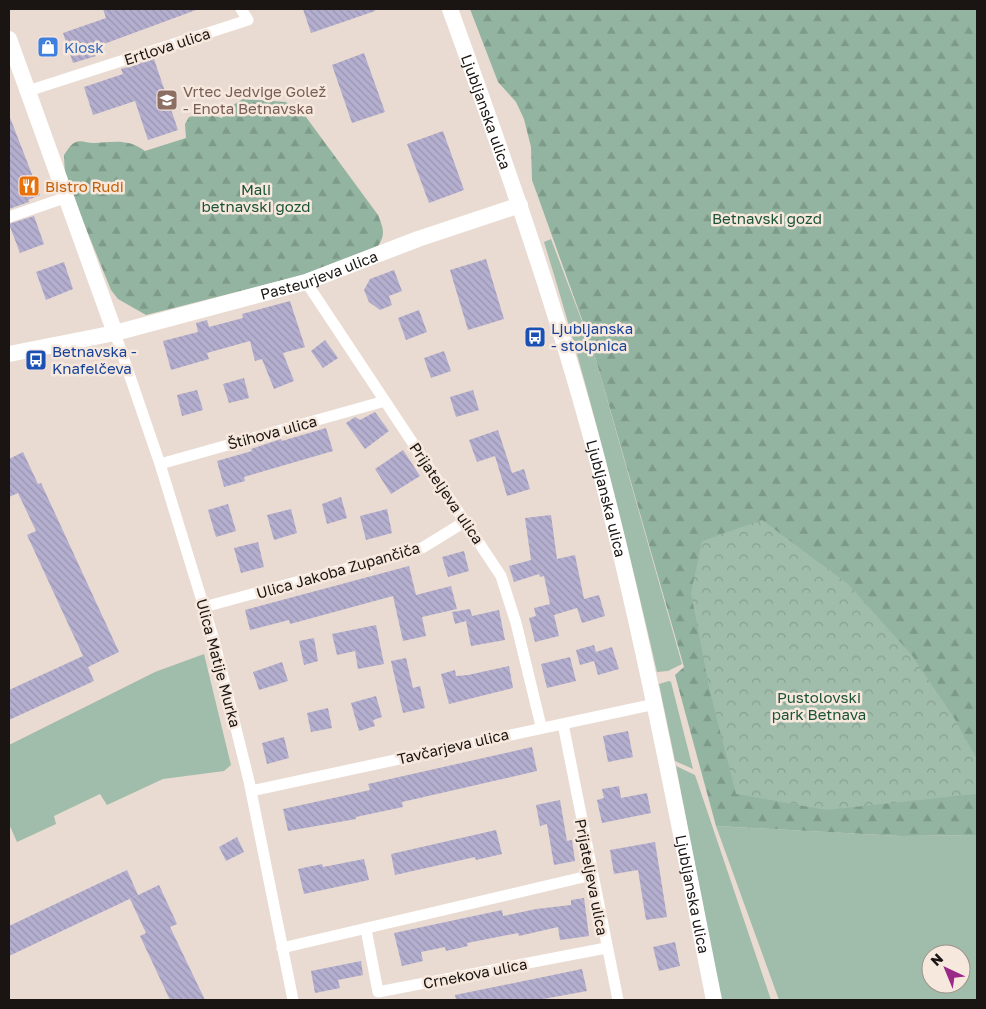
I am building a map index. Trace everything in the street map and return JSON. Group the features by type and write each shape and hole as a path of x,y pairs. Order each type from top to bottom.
{"street":[{"name":"Ertlova ulica","path":"28,91 248,20 241,9"},
{"name":"Ljubljanska ulica","path":"450,9 520,205 605,488 631,594 714,1000"},
{"path":"9,39 115,334"},
{"path":"9,218 67,197"},
{"name":"Pasteurjeva ulica","path":"9,354 115,334 306,282 418,239 520,205"},
{"name":"Prijateljeva ulica","path":"306,282 501,576 516,623 541,726"},
{"name":"Ulica Matije Murka","path":"115,334 160,464 214,640 251,791 293,1000"},
{"name":"Štihova ulica","path":"160,464 385,401"},
{"name":"Ulica Jakoba Zupančiča","path":"204,607 422,548 466,521"},
{"name":"Tavčarjeva ulica","path":"251,791 541,726 563,724 654,704"},
{"name":"Prijateljeva ulica","path":"563,724 606,948 618,1000"},
{"path":"282,948 592,875"},
{"name":"Crnekova ulica","path":"366,929 378,992 606,948"}],"green space":[{"name":"Betnavski gozd","path":"470,9 977,9 977,835 900,836 716,826 675,675 684,667 594,353 532,180 531,147 524,119 516,102 498,82"},
{"name":"Mali betnavski gozd","path":"243,99 286,102 306,117 378,215 383,231 381,242 378,246 303,275 146,315 118,299 111,290 65,177 64,155 71,145 79,141 93,143 126,142 145,151 186,138 185,124 189,117 205,113 222,118 230,107"},
{"path":"551,239 594,353 682,664 668,671 657,672 605,456 544,242"},
{"name":"Pustolovski park Betnava","path":"762,520 848,584 911,654 953,716 977,759 977,794 826,810 736,794 710,692 691,593 702,541"},
{"path":"204,654 231,765 224,771 163,779 107,805 100,794 54,816 56,824 17,842 9,824 9,745 155,672"},
{"path":"671,682 693,769 675,761 659,684"},
{"path":"676,766 695,775 771,1000 721,1000"},
{"path":"716,826 900,836 977,835 977,1000 779,1000"}],"building":[{"path":"103,9 196,10 93,48 96,56 73,63 63,33 106,18"},
{"path":"303,9 375,9 375,11 311,33"},
{"path":"364,53 385,112 352,123 332,65"},
{"path":"154,59 178,130 148,140 135,101 93,115 84,87 123,74 121,69"},
{"path":"9,115 40,195 28,200 29,202 9,209"},
{"path":"443,131 464,190 429,203 407,144"},
{"path":"34,216 44,244 20,253 9,224"},
{"path":"486,259 504,319 468,330 450,270"},
{"path":"64,262 73,289 46,300 36,272"},
{"path":"394,270 402,291 389,296 392,305 380,310 369,302 364,290 370,279"},
{"path":"290,301 305,347 283,353 294,381 274,389 262,359 255,361 250,341 207,353 209,359 171,370 163,341 198,332 196,323 207,320 209,327 243,318 242,314"},
{"path":"419,310 427,332 406,340 398,318"},
{"path":"325,340 338,358 323,368 311,351"},
{"path":"444,351 451,371 431,378 424,358"},
{"path":"244,378 249,398 229,403 223,384"},
{"path":"197,390 203,410 182,416 177,395"},
{"path":"473,390 479,410 456,417 450,397"},
{"path":"375,412 389,431 365,449 346,423 355,417 360,420"},
{"path":"326,428 333,451 244,477 245,481 224,487 217,461 252,451 251,449 281,439 282,441"},
{"path":"498,430 512,473 524,469 530,489 507,496 495,456 477,462 469,440"},
{"path":"403,450 420,476 391,494 375,469"},
{"path":"23,452 38,484 41,483 119,652 88,667 94,681 9,720 9,690 83,656 27,535 36,531 18,493 9,497 9,459"},
{"path":"341,497 347,518 327,524 322,504"},
{"path":"228,504 236,531 216,537 208,510"},
{"path":"291,509 297,533 274,540 267,515"},
{"path":"387,509 392,533 366,540 360,516"},
{"path":"551,515 557,559 575,555 584,599 599,595 605,616 582,623 577,608 554,615 559,636 535,642 529,618 536,616 534,608 550,604 544,576 540,577 539,574 514,582 509,566 531,560 525,518"},
{"path":"258,542 264,567 241,573 234,548"},
{"path":"464,551 469,571 448,577 442,557"},
{"path":"409,566 416,595 451,586 457,609 422,617 426,636 403,641 393,596 290,624 289,620 250,630 245,610"},
{"path":"470,609 472,616 499,610 505,640 471,646 466,621 455,624 452,612"},
{"path":"376,625 384,664 358,669 355,651 337,655 332,634"},
{"path":"314,638 318,661 304,665 299,641"},
{"path":"594,645 596,652 612,647 619,669 598,675 594,661 580,665 576,650"},
{"path":"570,657 576,681 547,688 541,664"},
{"path":"406,658 413,688 420,686 425,708 403,713 391,661"},
{"path":"282,662 288,681 259,690 253,672"},
{"path":"509,666 513,688 449,704 441,674 455,670 456,676 468,675"},
{"path":"376,696 382,717 373,720 375,726 359,731 351,703"},
{"path":"328,708 332,728 311,732 307,713"},
{"path":"628,731 633,757 608,762 603,736"},
{"path":"284,737 289,758 267,764 262,743"},
{"path":"532,747 537,771 402,802 403,807 356,817 356,819 288,831 283,809 370,790 368,784"},
{"path":"619,786 621,798 647,793 651,813 602,823 597,800 604,798 602,789"},
{"path":"560,800 567,841 572,840 575,861 554,865 547,824 540,826 536,805"},
{"path":"496,830 502,854 476,860 475,857 395,875 391,854"},
{"path":"237,837 244,852 226,861 219,847"},
{"path":"655,842 667,917 646,920 638,870 614,874 610,850"},
{"path":"364,859 369,880 304,894 298,869 322,864 323,867"},
{"path":"127,870 138,895 9,956 9,926"},
{"path":"159,885 177,924 170,927 205,1000 170,1000 140,936 146,933 130,899"},
{"path":"584,898 589,936 560,940 558,927 519,936 518,933 467,943 468,946 446,951 445,947 421,952 423,961 402,966 394,933 502,910 503,916 536,909 571,905 571,900"},
{"path":"675,942 680,966 659,971 653,947"},
{"path":"361,961 363,975 338,980 340,988 315,993 311,971"},
{"path":"582,969 587,991 538,1000 456,1000 455,995"}],"place":[{"name":"Kiosk","path":"48,47"},
{"name":"Vrtec Jedvige Golež - Enota Betnavska","path":"167,100"},
{"name":"Bistro Rudi","path":"29,186"},
{"name":"Ljubljanska - stolpnica","path":"535,337"},
{"name":"Betnavska - Knafelčeva","path":"36,360"}]}
